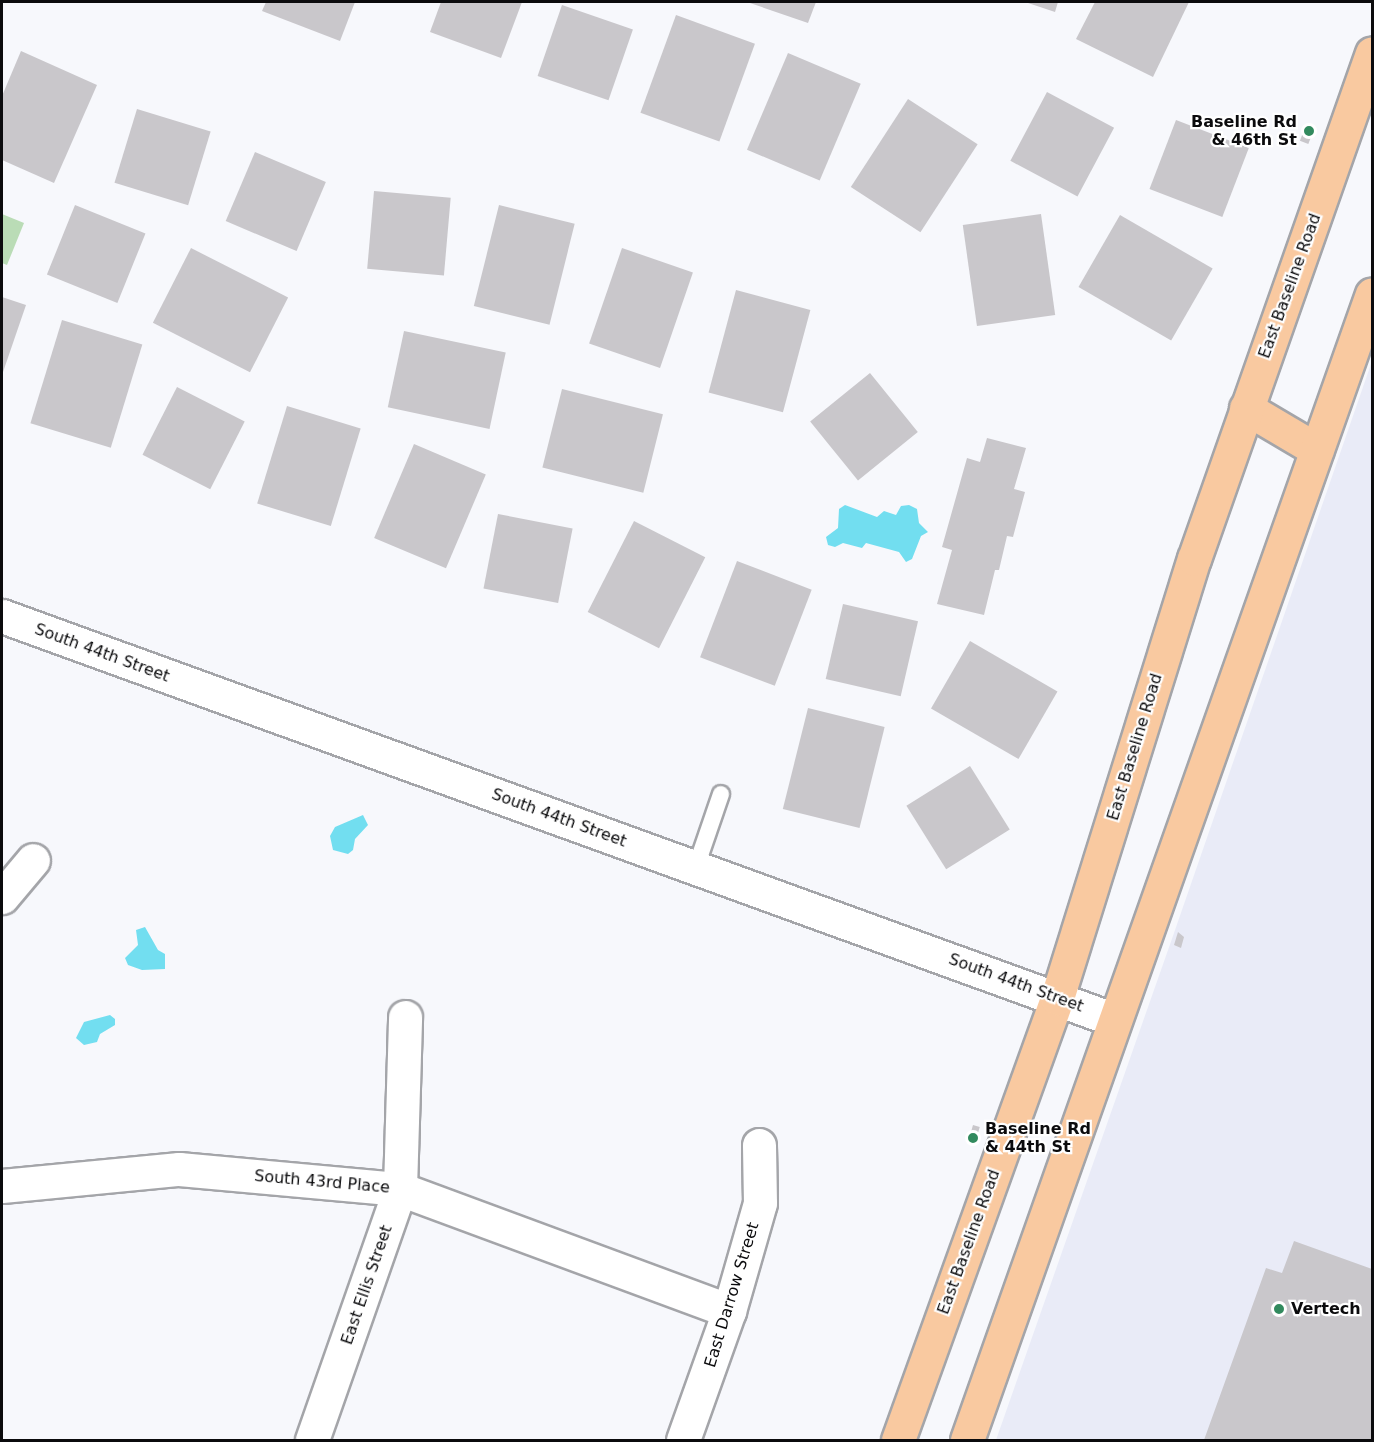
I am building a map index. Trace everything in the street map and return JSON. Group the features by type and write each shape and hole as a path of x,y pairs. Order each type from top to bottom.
{"main road":[{"name":"East Baseline Road","path":"898,1440 1057,998 1194,559 1372,53"},
{"path":"968,1440 1372,294"},
{"path":"1246,408 1317,450"}],"street":[{"name":"South 44th Street","path":"2,616 1115,1020"},
{"path":"2,897 33,860"},
{"name":"East Ellis Street","path":"312,1440 400,1189 405,1017"},
{"name":"East Darrow Street","path":"683,1440 729,1311 760,1203 759,1145"},
{"name":"South 43rd Place","path":"2,1186 179,1169 400,1189 729,1311"}],"lane":[{"path":"696,867 721,794"}],"shaded area":[{"path":"1372,361 1372,1440 996,1440 1174,933"}],"green space":[{"path":"2,214 24,223 7,265 2,263"}],"water":[{"path":"845,505 877,517 884,511 896,515 901,506 909,505 917,509 919,523 928,532 921,536 912,559 906,562 899,552 866,543 862,548 843,543 835,547 828,545 826,537 838,528 839,509"},
{"path":"363,815 368,825 355,839 353,850 348,854 333,850 330,836 335,827"},
{"path":"145,927 158,950 165,954 165,969 142,970 128,965 125,958 138,945 136,930"},
{"path":"110,1015 115,1019 115,1025 100,1034 97,1042 84,1045 76,1038 84,1022"}],"building":[{"path":"266,2 355,2 340,41 262,11"},
{"path":"441,2 522,2 501,58 430,32"},
{"path":"747,2 816,2 808,23"},
{"path":"1025,2 1058,2 1055,12"},
{"path":"1095,2 1189,2 1153,77 1076,39"},
{"path":"562,5 633,29 608,100 538,76"},
{"path":"676,15 755,44 719,141 640,113"},
{"path":"21,51 97,85 54,183 2,160 2,96"},
{"path":"788,53 861,84 820,181 747,150"},
{"path":"1047,92 1114,128 1077,197 1010,161"},
{"path":"908,99 978,144 920,232 851,187"},
{"path":"137,109 211,132 188,205 114,183"},
{"path":"1176,120 1249,148 1222,217 1149,189"},
{"path":"1306,125 1314,128 1308,144 1300,141"},
{"path":"255,152 326,182 297,251 226,221"},
{"path":"374,191 451,198 444,275 367,269"},
{"path":"75,205 145,233 117,303 47,275"},
{"path":"499,205 575,224 550,325 474,306"},
{"path":"1041,214 1055,315 977,326 963,225"},
{"path":"1120,215 1213,268 1171,340 1078,287"},
{"path":"191,248 288,297 250,372 153,323"},
{"path":"622,248 693,272 660,368 589,343"},
{"path":"736,290 810,310 783,412 709,392"},
{"path":"2,297 26,305 2,375"},
{"path":"62,320 142,345 111,448 30,423"},
{"path":"404,331 506,353 490,429 388,407"},
{"path":"870,373 918,432 858,481 810,421"},
{"path":"177,387 245,422 210,489 142,455"},
{"path":"562,389 663,414 643,493 542,468"},
{"path":"287,406 361,429 331,526 257,504"},
{"path":"987,438 1026,448 1014,489 1025,492 1013,537 1007,536 999,570 995,570 984,615 937,604 952,550 942,547 967,458 980,462"},
{"path":"414,444 486,474 446,568 374,538"},
{"path":"498,514 573,529 558,603 483,589"},
{"path":"634,521 705,557 659,648 588,612"},
{"path":"737,561 812,590 775,686 700,657"},
{"path":"843,604 918,621 901,696 826,679"},
{"path":"970,641 1057,691 1018,759 931,709"},
{"path":"808,708 885,727 859,828 783,809"},
{"path":"970,766 1010,830 946,869 906,806"},
{"path":"1178,932 1184,937 1181,948 1174,945"},
{"path":"973,1125 980,1127 975,1143 968,1141"},
{"path":"1294,1241 1372,1269 1371,1440 1204,1440 1266,1268 1282,1273"}],"place":[{"name":"Baseline Rd & 46th St","path":"1309,131"},
{"name":"Baseline Rd & 44th St","path":"973,1138"},
{"name":"Vertech","path":"1279,1309"}]}
